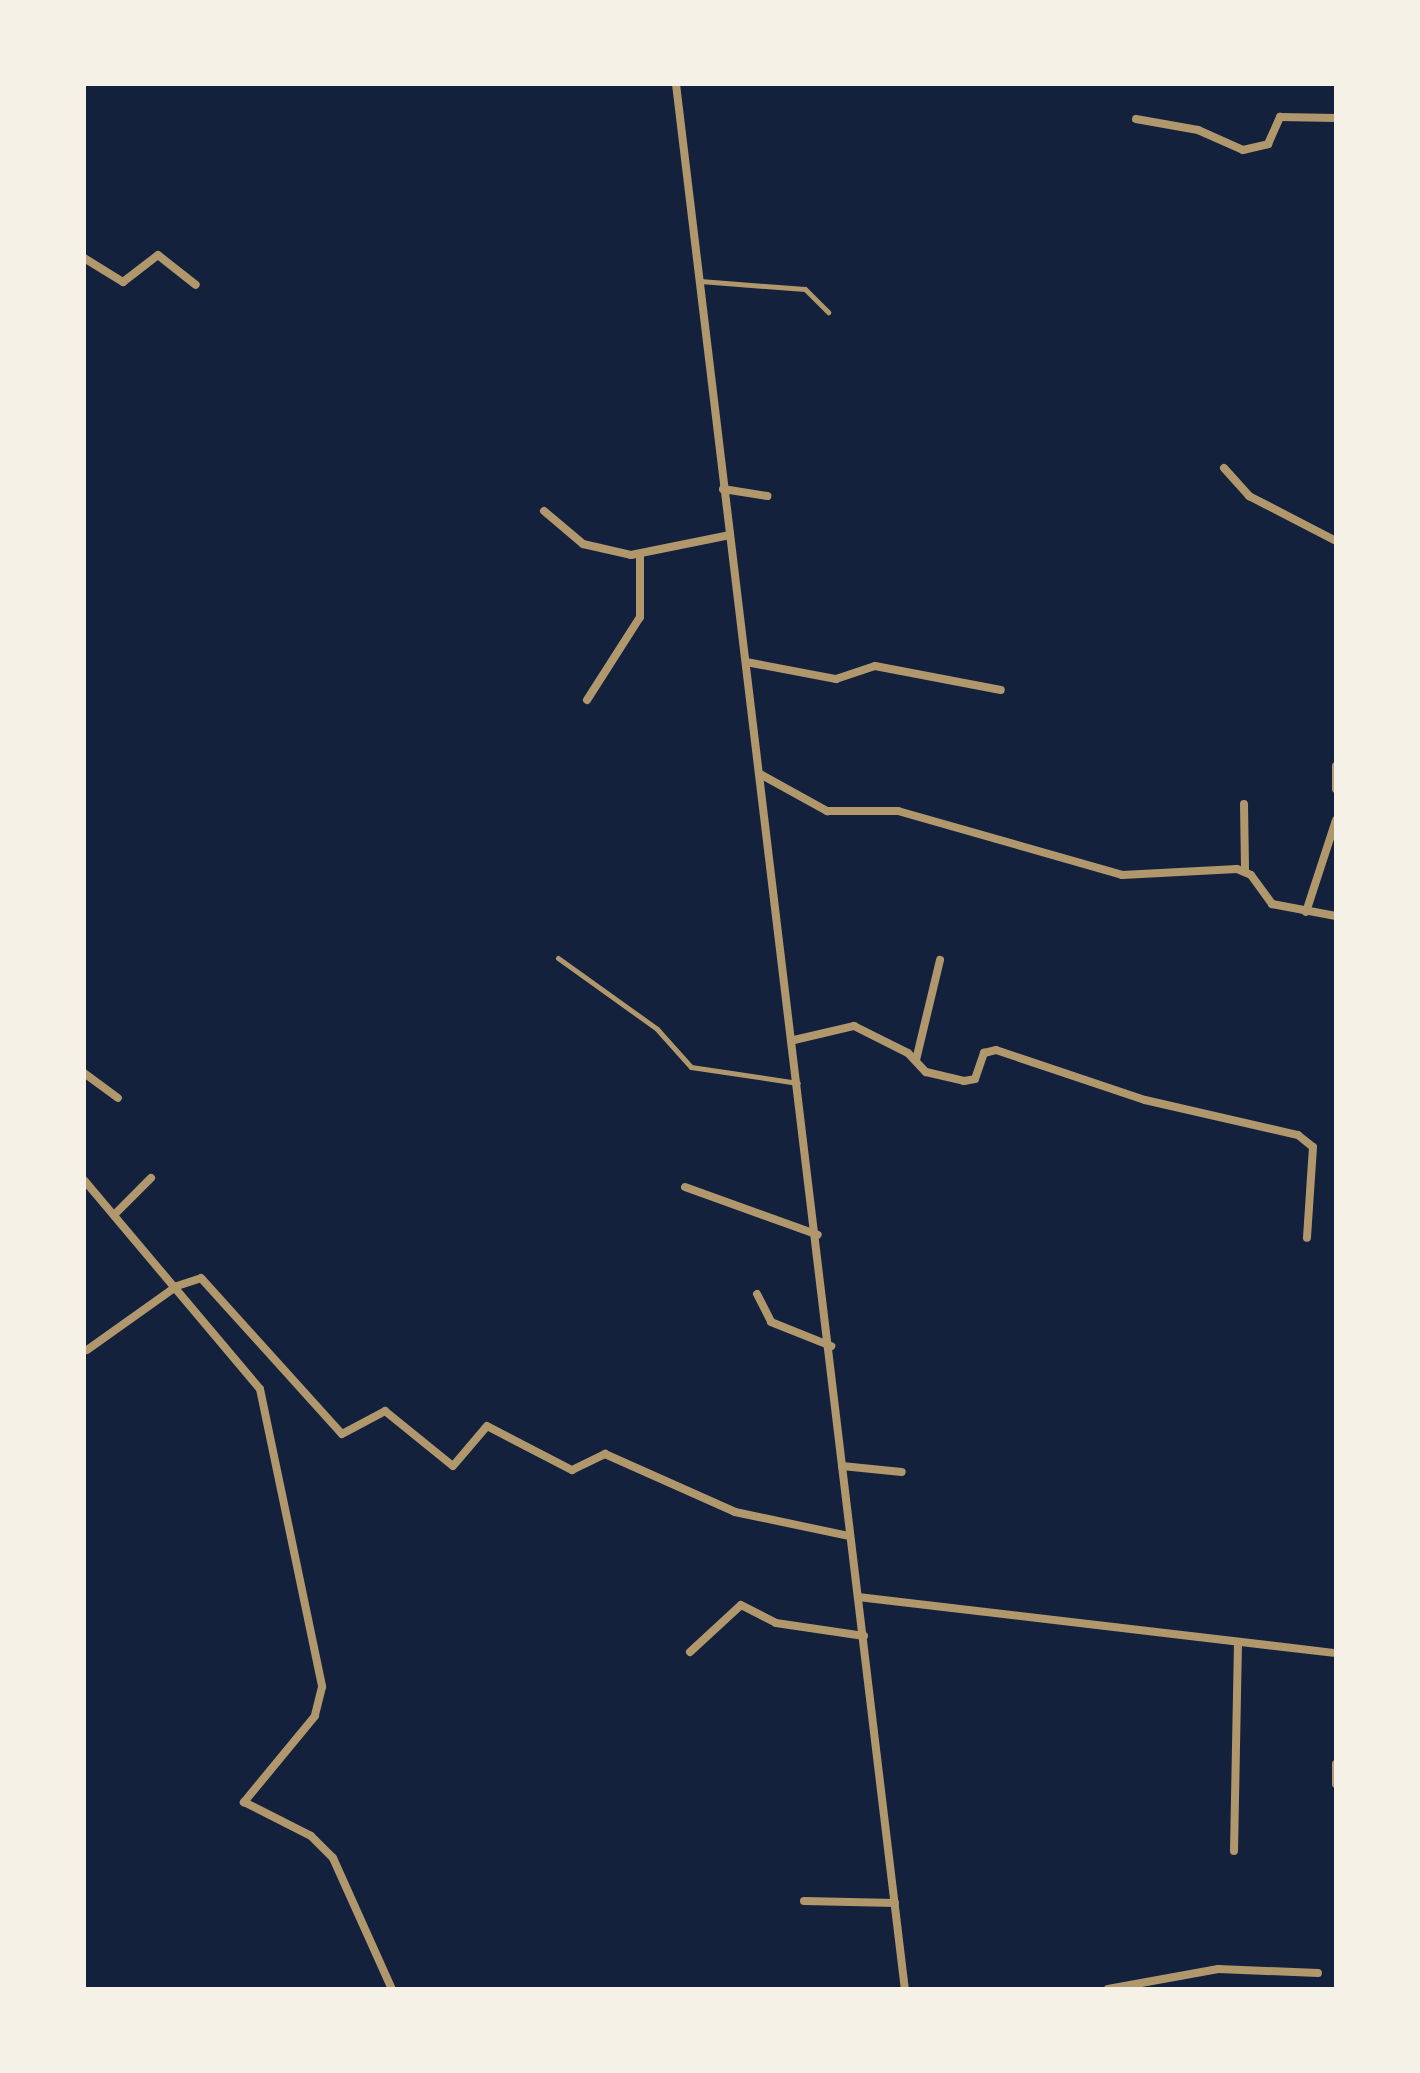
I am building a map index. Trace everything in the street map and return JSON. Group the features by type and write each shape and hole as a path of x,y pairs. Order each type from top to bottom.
{"street":[{"path":"676,84 723,489 818,1235 849,1536 864,1636 905,1989"},
{"path":"1136,119 1198,130 1243,150 1268,144 1280,117 1336,118"},
{"path":"84,258 128,281 158,255 196,285"},
{"path":"1224,468 1249,496 1336,541"},
{"path":"723,489 767,496"},
{"path":"544,511 583,544 640,556 730,535"},
{"path":"587,700 640,617 640,556"},
{"path":"746,662 836,679 875,666 1001,690"},
{"path":"1336,766 1336,789"},
{"path":"760,774 827,811 898,811 1122,875 1245,871"},
{"path":"1244,804 1245,871 1272,904 1336,916"},
{"path":"1306,912 1336,820"},
{"path":"916,1060 940,960"},
{"path":"794,1040 854,1026 916,1060 926,1072 970,1081 984,1053 996,1050 1145,1100 1307,1139 1313,1147 1307,1238"},
{"path":"84,1073 118,1098"},
{"path":"120,1210 151,1178"},
{"path":"84,1180 120,1210 260,1389 322,1687 315,1716 244,1802 311,1836 333,1858 392,1989"},
{"path":"685,1187 818,1235"},
{"path":"87,1350 192,1277 208,1282 342,1434 385,1411 453,1466 487,1426 572,1470 605,1454 735,1512 849,1536"},
{"path":"757,1294 771,1322 831,1346"},
{"path":"842,1466 902,1472"},
{"path":"858,1597 1336,1653"},
{"path":"690,1652 741,1605 776,1623 864,1636"},
{"path":"1234,1851 1238,1642"},
{"path":"1336,1764 1336,1784"},
{"path":"804,1901 895,1903"},
{"path":"1108,1989 1207,1970 1318,1973"}],"lane":[{"path":"698,281 805,289 828,312"},
{"path":"558,958 657,1029 691,1067 799,1083"}]}
